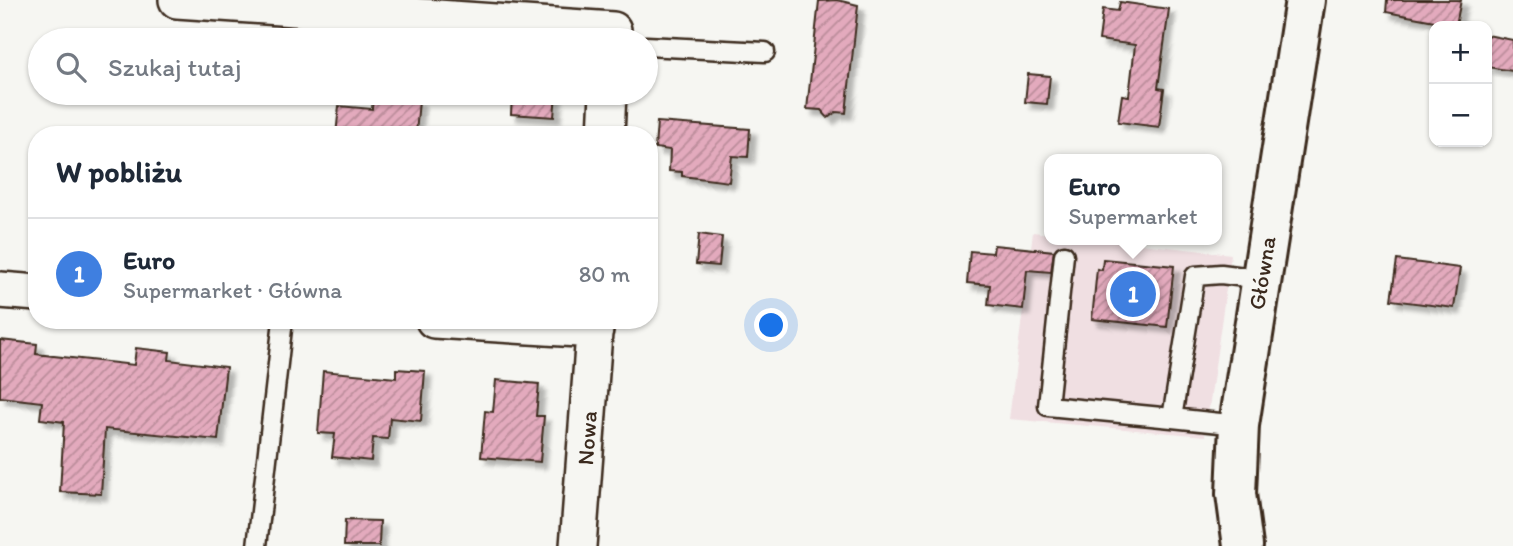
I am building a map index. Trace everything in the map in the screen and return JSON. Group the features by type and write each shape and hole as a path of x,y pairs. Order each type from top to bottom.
{"street":[{"path":"177,0 614,24"},
{"name":"Główna","path":"1243,546 1236,494 1239,425 1305,0"},
{"path":"606,126 607,105"},
{"path":"0,290 28,292"},
{"name":"Nowa","path":"578,546 595,329"}],"lane":[{"path":"658,47 765,51"},
{"path":"1064,255 1048,406 1239,425"},
{"path":"1171,418 1195,276 1221,274 1261,279"},
{"path":"257,546 281,329"}],"shaded area":[{"path":"1033,232 1044,233 1044,245 1149,245 1231,254 1205,436 1009,419"}],"building":[{"path":"837,0 858,5 846,113 836,112 828,118 821,110 807,109 819,1"},
{"path":"1387,0 1461,0 1457,21 1434,21 1386,12"},
{"path":"1120,2 1169,9 1158,88 1164,89 1159,127 1118,122 1122,95 1129,96 1135,45 1099,40 1103,9 1118,11"},
{"path":"1492,36 1513,40 1513,71 1492,68"},
{"path":"1028,74 1050,76 1047,104 1025,102"},
{"path":"372,105 419,105 417,126 337,126 339,106 372,109"},
{"path":"511,105 555,105 554,117 511,114"},
{"path":"657,122 750,129 748,157 732,156 729,182 682,176 682,172 669,171 670,150 658,148"},
{"path":"699,234 722,237 719,266 696,264"},
{"path":"994,245 1054,251 1051,272 1027,270 1023,309 988,305 990,285 967,283 970,251 993,253"},
{"path":"1103,259 1174,266 1167,327 1092,319 1097,269 1102,270"},
{"path":"1397,260 1460,268 1454,308 1391,300"},
{"path":"0,340 37,344 36,354 134,365 136,348 170,352 169,360 226,367 218,440 105,429 101,494 60,492 64,422 40,419 42,402 0,397"},
{"path":"396,369 425,371 421,421 390,418 388,439 373,438 371,461 332,457 335,434 318,433 323,371 396,378"},
{"path":"496,380 539,384 536,416 544,416 540,462 481,457 485,411 493,412"},
{"path":"345,520 380,521 379,546 344,546"}],"place":[{"name":"Euro","path":"1133,294"}]}
